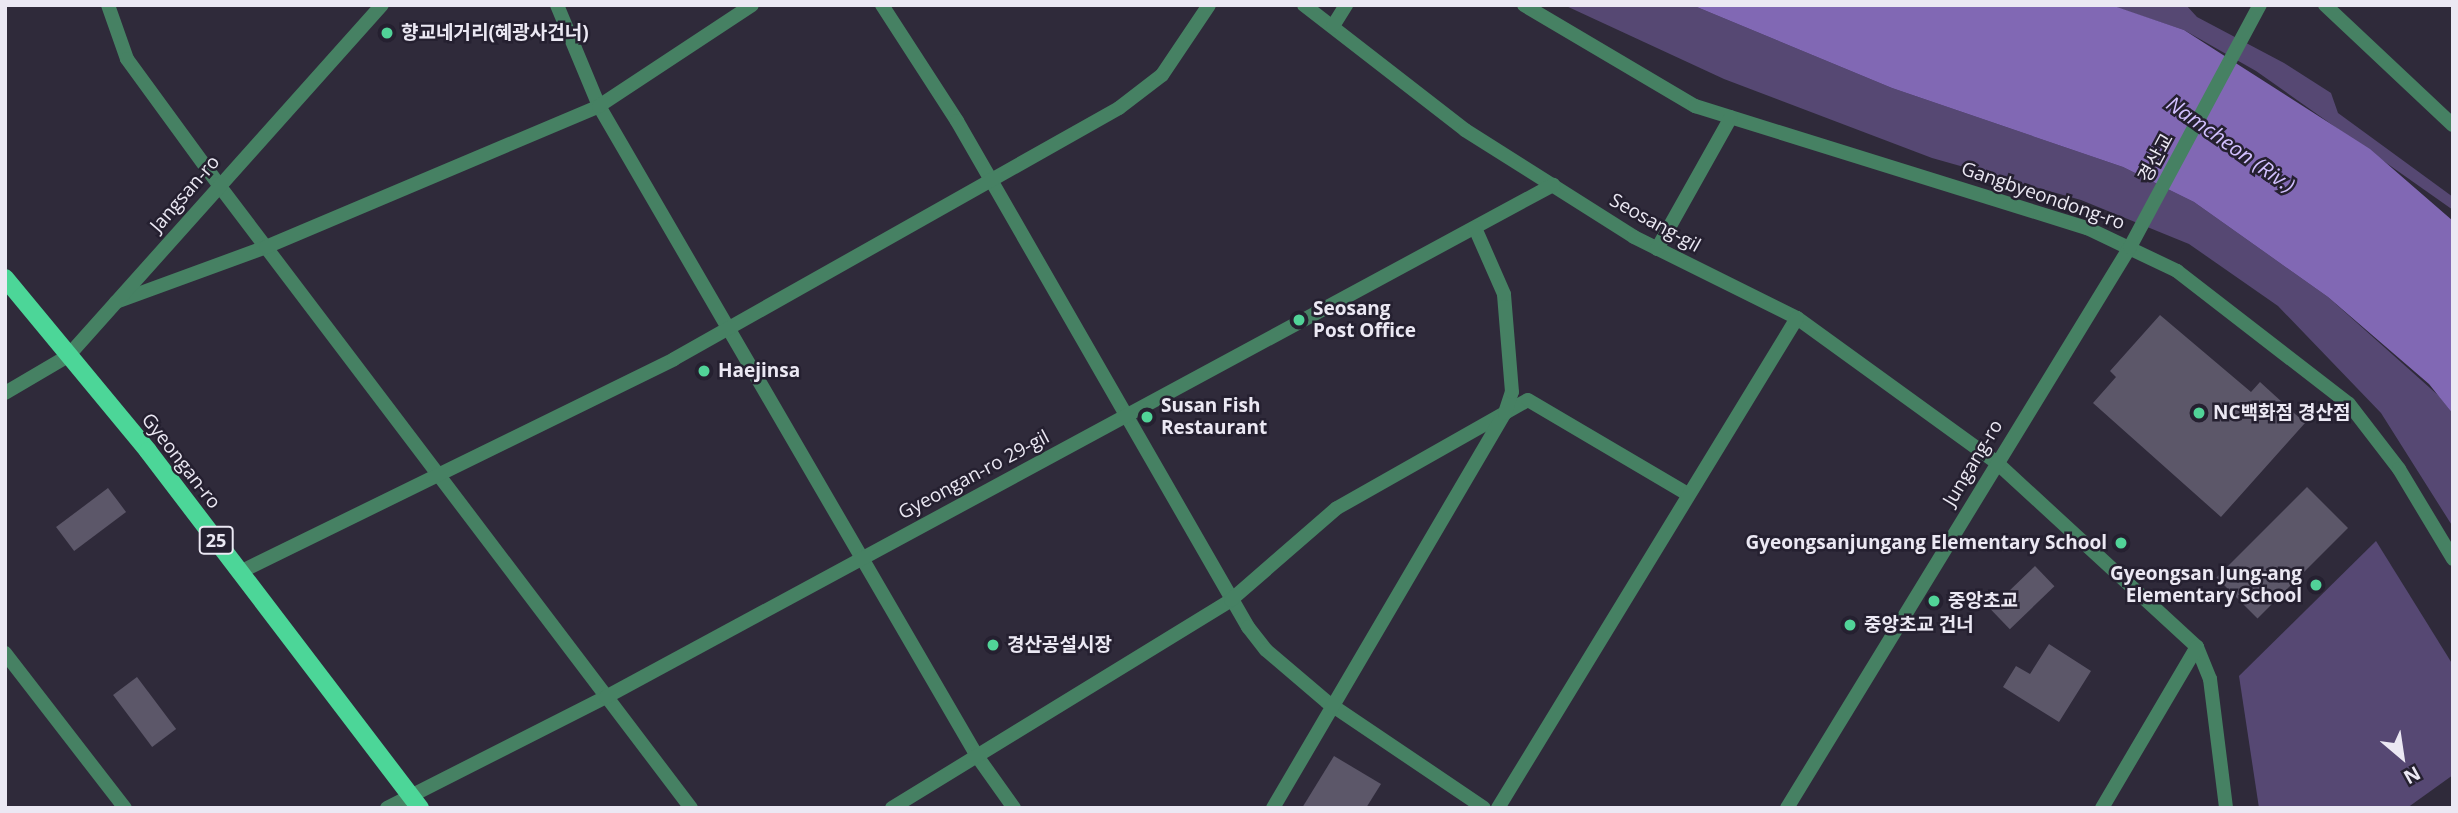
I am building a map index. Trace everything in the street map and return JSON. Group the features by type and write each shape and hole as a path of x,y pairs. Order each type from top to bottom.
{"main road":[{"name":"Gyeongan-ro","path":"5,278 240,572 415,801"}],"street":[{"path":"108,5 127,59 218,184 691,808"},
{"name":"Jangsan-ro","path":"5,393 68,356 218,184 382,5"},
{"path":"557,5 599,106 730,327 977,757 1014,808"},
{"path":"116,302 266,247 599,106 752,5"},
{"path":"882,5 990,180 1128,415 1231,600 1266,650 1333,706 1484,808"},
{"path":"240,572 439,475 730,327 1119,108 1162,75 1209,5"},
{"name":"Seosang-gil","path":"1304,5 1465,130 1657,249 1797,318 1996,463 2197,647"},
{"path":"1333,26 1346,5"},
{"name":"Gangbyeondong-ro","path":"1524,5 1695,106 2063,220 2130,247 2210,293 2348,404 2399,469 2453,559"},
{"path":"2325,5 2453,125"},
{"name":"경산교","path":"2130,247 2258,9"},
{"path":"1657,249 1731,117"},
{"name":"Gyeongan-ro 29-gil","path":"387,808 415,801 862,556 1553,185"},
{"path":"1273,808 1505,413 1512,392 1504,295 1475,228"},
{"name":"Jungang-ro","path":"1787,808 2130,247"},
{"path":"1498,808 1686,493 1797,318"},
{"path":"892,808 1231,600 1337,508 1528,400 1686,493"},
{"path":"2102,808 2197,647"},
{"path":"2197,647 2210,679 2226,808"},
{"path":"5,653 125,808"}],"shaded area":[{"path":"1564,5 1692,5 1892,88 2123,167 2194,202 2328,297 2439,396 2453,414 2453,527 2381,413 2278,306 2189,244 2081,200 1932,158 1724,79"},
{"path":"2109,5 2186,5 2197,17 2284,63 2331,93 2338,113 2453,197 2453,210 2256,71 2184,30"},
{"path":"2376,541 2453,665 2453,775 2407,808 2259,808 2239,676"}],"water":[{"name":"Namcheon (Riv.)","path":"1692,5 2111,5 2184,30 2370,149 2453,221 2453,414 2429,384 2328,297 2194,202 2123,167 1892,88"}],"building":[{"name":"NC백화점 경산점","path":"2160,315 2251,392 2260,382 2305,423 2221,517 2093,403 2116,377 2110,371"},
{"path":"2307,487 2348,528 2258,619 2216,578"},
{"path":"108,488 126,512 74,551 56,527"},
{"path":"2035,566 2054,586 2010,629 1990,609"},
{"path":"2049,644 2091,671 2059,722 2003,687 2016,666 2030,674"},
{"path":"137,677 176,729 152,747 113,695"},
{"path":"1334,756 1381,784 1366,808 1302,808"}],"place":[{"name":"향교네거리(혜광사건너)","path":"387,33"},
{"name":"Seosang Post Office","path":"1299,320"},
{"name":"Haejinsa","path":"704,371"},
{"name":"NC백화점 경산점","path":"2199,413"},
{"name":"Susan Fish Restaurant","path":"1147,417"},
{"name":"Gyeongsanjungang Elementary School","path":"2121,543"},
{"name":"Gyeongsan Jung-ang Elementary School","path":"2316,585"},
{"name":"중앙초교","path":"1934,601"},
{"name":"중앙초교 건너","path":"1850,625"},
{"name":"경산공설시장","path":"993,645"}]}
